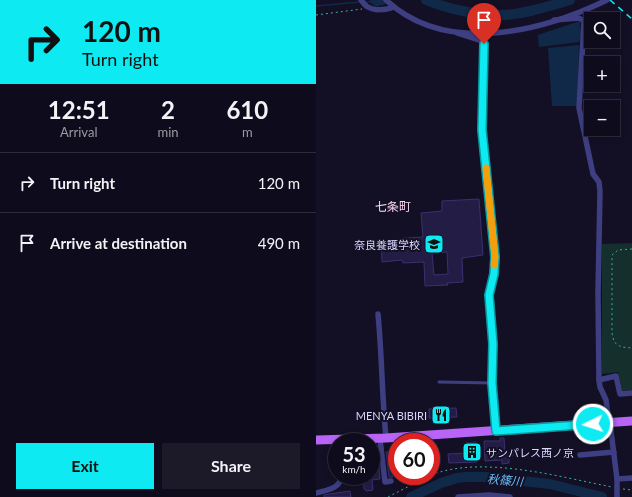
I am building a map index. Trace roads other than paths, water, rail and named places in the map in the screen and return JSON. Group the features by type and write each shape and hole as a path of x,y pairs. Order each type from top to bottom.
{"main road":[{"path":"380,439 632,421"},
{"path":"316,440 328,440"}],"street":[{"path":"361,0 368,7 374,9 389,9 390,3 407,16 424,24 457,32 482,41 484,44 482,130 495,257 494,274 489,295 493,344 492,383 496,431"},
{"path":"457,32 498,33 537,25 592,7 607,0"},
{"path":"554,20 579,18 584,21 579,108 593,174 599,182 600,191 598,294 599,380 600,387 606,400 610,423 618,488 617,497"},
{"path":"378,314 382,360 384,411 383,439 386,482"},
{"path":"599,380 616,376 620,394 632,393"},
{"path":"580,455 614,452"},
{"path":"617,479 632,478"},
{"path":"316,493 334,488 337,485"},
{"path":"458,497 489,495 510,497"}],"lane":[{"path":"439,382 492,383"}],"water":[{"path":"580,21 581,35 579,42 539,47 538,35"},
{"path":"579,45 578,106 552,106 548,48"}],"waterway":[{"path":"375,0 382,0"},
{"path":"426,0 445,7 464,11 504,15 529,11 570,0"},
{"path":"366,2 377,1"},
{"path":"316,6 360,2"},
{"name":"秋篠川","path":"411,497 441,483 466,477 486,477 550,484 602,497"}],"railway":[{"path":"610,0 632,19"}],"place":[{"name":"奈良養護学校","path":"434,244"},
{"name":"MENYA BIBIRI","path":"441,415"},
{"name":"サンパレス西ノ京","path":"472,452"}],"district":[{"name":"七条町","path":"393,206"}]}
